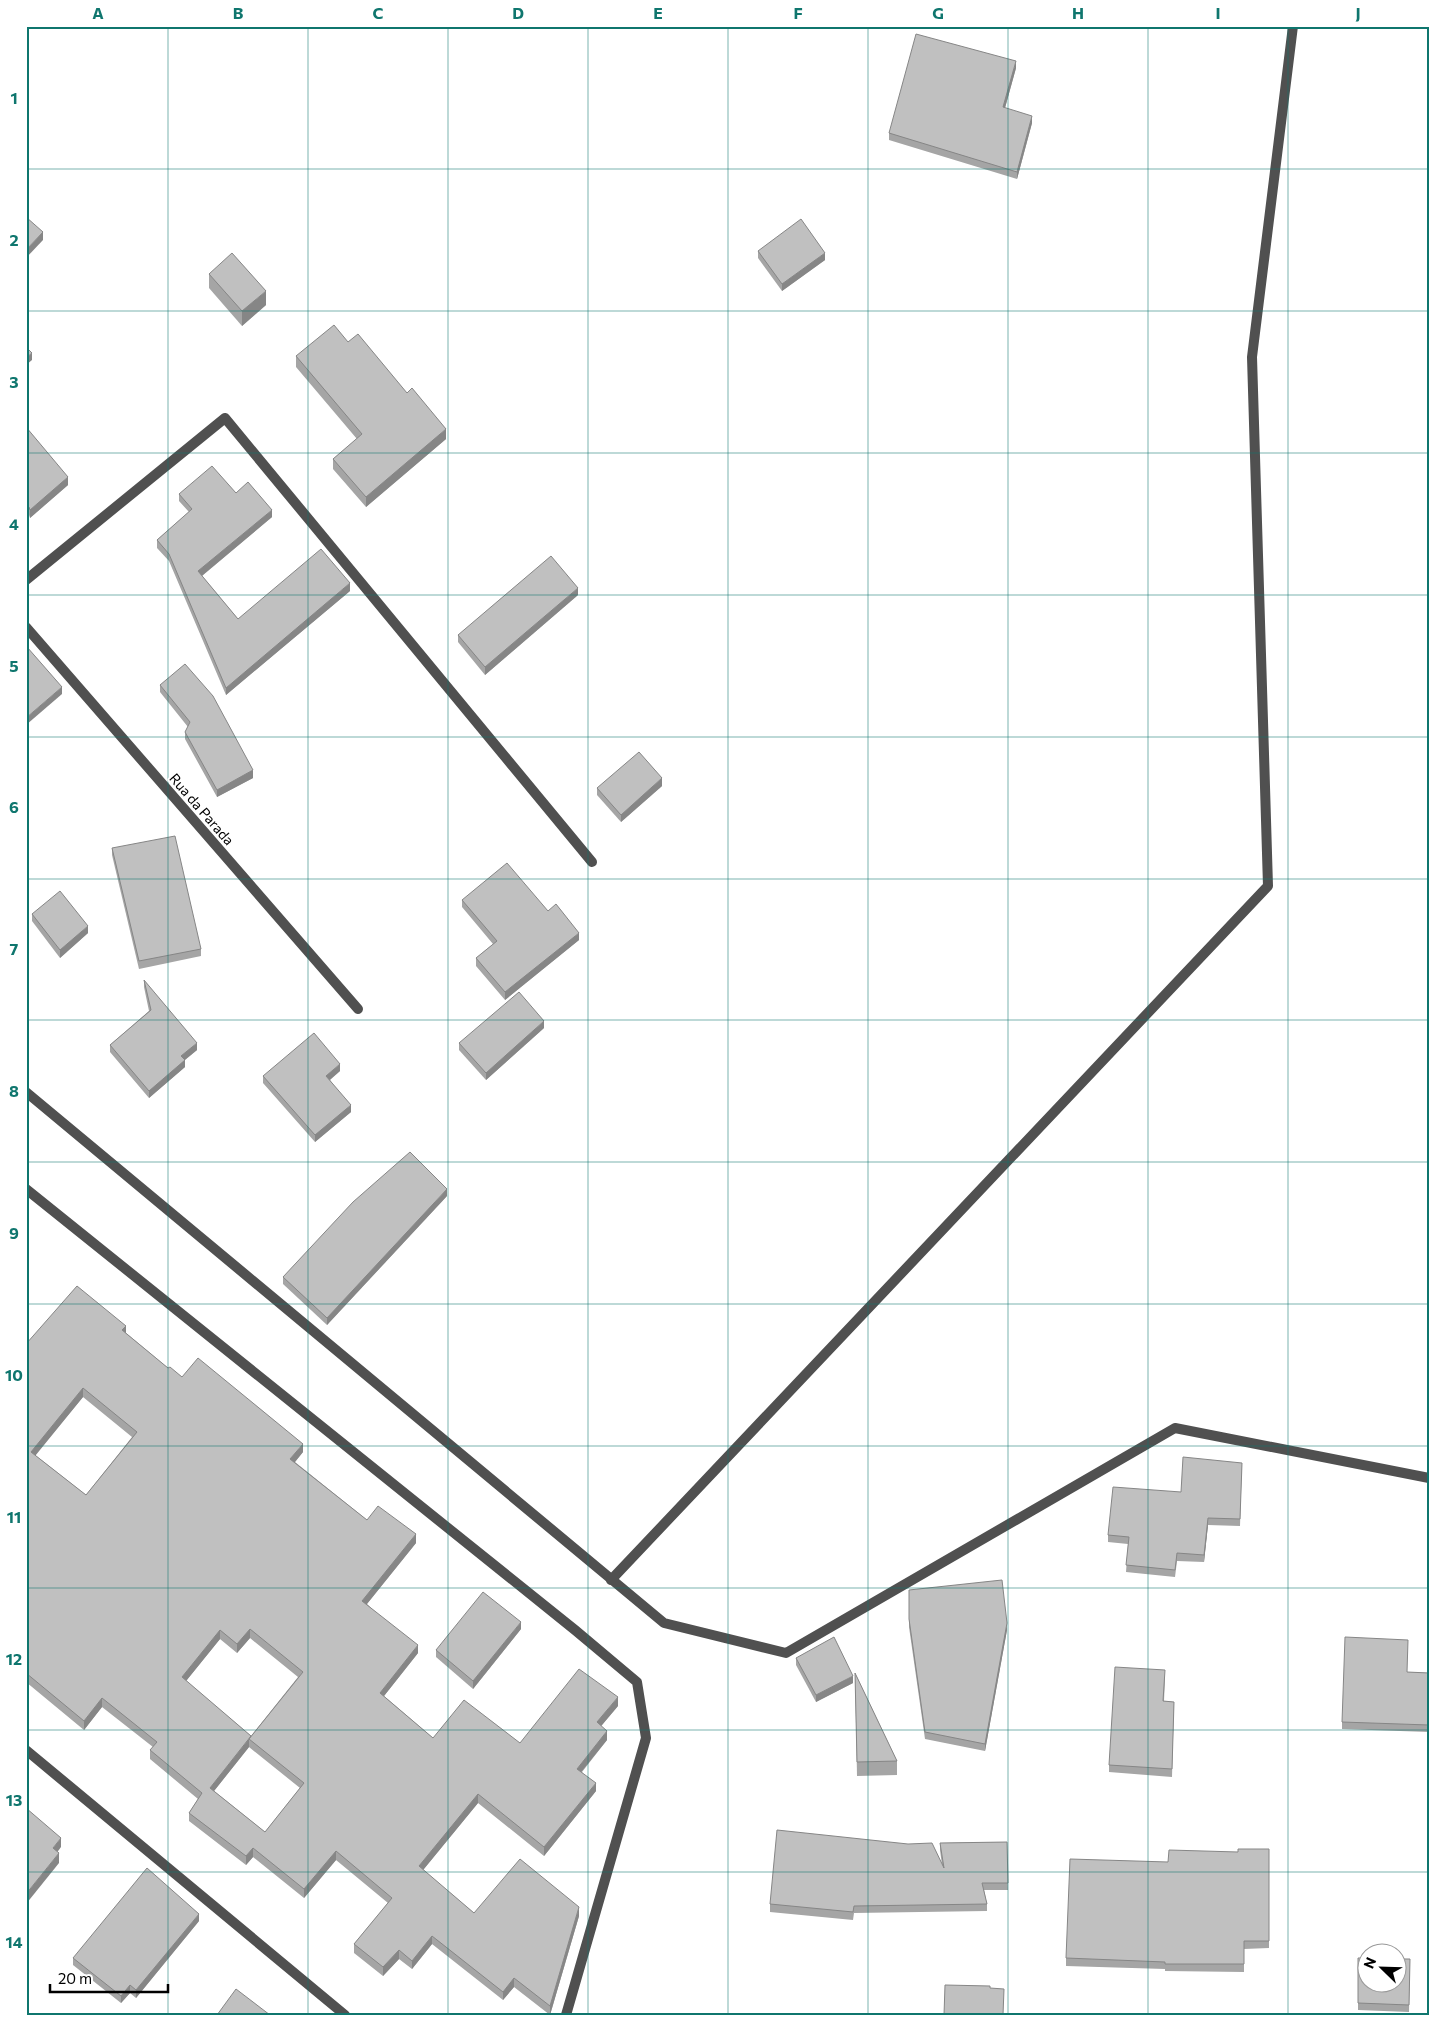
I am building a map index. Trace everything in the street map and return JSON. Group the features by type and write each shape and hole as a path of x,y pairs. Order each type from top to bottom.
{"street":[{"path":"611,1580 1268,886 1252,357 1294,26"},
{"path":"26,580 225,418 592,862"},
{"name":"Rua da Parada","path":"26,627 358,1009"},
{"path":"26,1092 664,1623 786,1653 1176,1428 1429,1478"},
{"path":"26,1189 575,1630 637,1682 646,1738 566,2015"},
{"path":"26,1750 345,2015"}],"building":[{"path":"916,34 1016,61 1003,107 1032,116 1017,172 889,133"},
{"path":"26,217 43,232 26,250"},
{"path":"801,219 825,253 782,284 758,251"},
{"path":"232,253 266,291 242,311 209,274"},
{"path":"334,325 348,342 358,334 407,393 412,388 446,429 366,497 333,459 362,434 296,356"},
{"path":"26,347 32,353 26,358"},
{"path":"26,427 68,477 30,510 29,507 26,510"},
{"path":"212,466 236,493 248,482 272,510 198,571 238,619 321,549 350,583 226,688 169,554 157,540 192,509 179,494"},
{"path":"551,556 578,588 485,667 458,635"},
{"path":"26,648 62,687 26,718"},
{"path":"185,664 213,696 253,770 217,790 185,732 190,722 160,685"},
{"path":"639,752 662,778 621,815 597,788"},
{"path":"175,836 201,949 139,961 112,848"},
{"path":"507,863 548,911 556,904 579,933 505,992 476,958 497,941 462,900"},
{"path":"60,891 88,926 60,950 32,914"},
{"path":"144,980 197,1043 181,1056 185,1060 149,1091 110,1045 151,1010"},
{"path":"519,992 544,1021 486,1073 459,1043"},
{"path":"314,1033 340,1064 326,1076 351,1105 315,1135 263,1076"},
{"path":"410,1152 447,1189 327,1318 283,1277 353,1202"},
{"path":"77,1286 126,1326 122,1330 168,1368 170,1367 182,1377 198,1358 303,1444 290,1459 367,1520 378,1506 416,1534 362,1601 418,1645 380,1693 433,1738 464,1700 520,1743 579,1669 618,1697 597,1722 607,1731 577,1769 596,1783 544,1847 478,1794 419,1866 474,1913 520,1859 579,1907 550,2006 514,1978 503,1992 432,1936 412,1961 399,1950 383,1967 354,1944 392,1898 336,1851 304,1889 253,1848 246,1856 189,1813 202,1793 150,1750 157,1742 102,1698 84,1721 26,1673 26,1344","holes":["83,1388 137,1432 86,1495 31,1452","250,1629 303,1672 249,1739 304,1783 265,1832 210,1788 251,1736 182,1677 220,1630 237,1644"]},
{"path":"1183,1457 1242,1463 1240,1519 1208,1518 1204,1555 1177,1553 1175,1570 1126,1565 1129,1537 1108,1535 1113,1487 1181,1492"},
{"path":"1002,1580 1007,1623 985,1744 925,1732 909,1619 909,1590"},
{"path":"483,1592 521,1622 473,1681 436,1650"},
{"path":"834,1637 853,1676 816,1695 796,1658"},
{"path":"1345,1637 1408,1640 1407,1672 1429,1673 1429,1725 1342,1722"},
{"path":"1115,1667 1165,1670 1163,1701 1174,1702 1172,1769 1109,1765"},
{"path":"855,1673 897,1761 857,1762"},
{"path":"26,1808 61,1838 53,1848 59,1853 26,1894"},
{"path":"777,1830 908,1844 932,1843 944,1868 940,1843 1007,1842 1008,1883 982,1883 987,1904 854,1906 853,1912 770,1904"},
{"path":"1238,1849 1269,1849 1269,1941 1244,1941 1244,1964 1165,1964 1165,1962 1066,1958 1070,1859 1168,1862 1169,1850 1238,1852"},
{"path":"147,1868 199,1914 136,1990 130,1985 121,1996 73,1958"},
{"path":"1408,1959 1410,1959 1409,2005 1358,2003 1358,1994 1408,1994"},
{"path":"945,1985 990,1986 990,1988 1004,1989 1003,2015 944,2015"},
{"path":"236,1989 270,2015 217,2015"}]}
